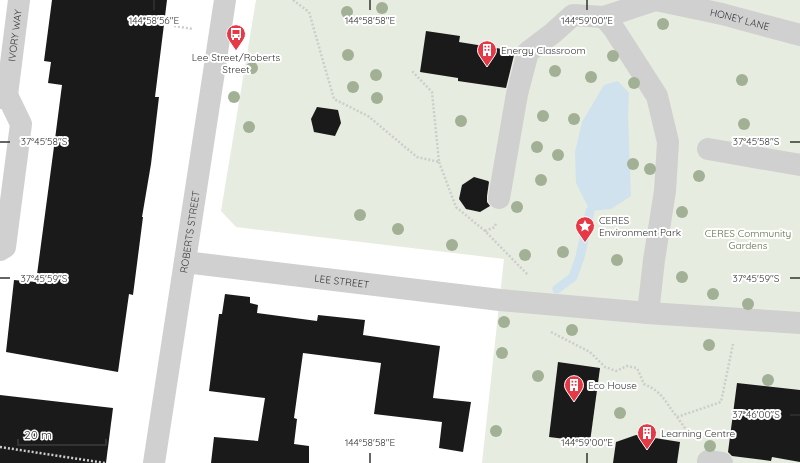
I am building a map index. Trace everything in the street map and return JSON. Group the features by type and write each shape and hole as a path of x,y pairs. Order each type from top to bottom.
{"street":[{"name":"IVORY WAY","path":"0,250 5,247 20,124 3,96 19,0"},
{"name":"ROBERTS STREET","path":"154,463 225,0"},
{"name":"HONEY LANE","path":"604,17 656,0 722,14 800,35"},
{"path":"500,198 517,94 528,52 553,33 573,15 604,17 614,29 657,96 668,142 666,191 654,260 648,313"},
{"path":"708,149 800,165"},
{"name":"LEE STREET","path":"185,262 500,300 648,313 800,323"}],"path":[{"path":"293,0 309,12 334,99 368,116 417,158 439,162"},
{"path":"412,71 432,92 439,162 456,207 485,231 539,286 544,304 542,326 590,352 605,367 616,370 627,366 637,368 644,384 653,388 662,395 667,405 677,417 721,402 738,319"},
{"path":"0,447 106,463"}],"green space":[{"name":"CERES Environment Park","path":"256,0 800,0 800,463 482,463 504,259 236,227 221,211"}],"water":[{"path":"618,81 629,93 628,116 631,196 611,209 590,211 576,183 575,152 582,122 604,85"}],"building":[{"path":"52,0 167,0 155,97 159,97 151,164 142,217 133,295 129,294 118,372 6,352 14,280 36,282 55,139 62,85 48,83 51,62 44,61"},
{"path":"426,31 460,36 459,42 515,51 506,88 458,81 458,78 420,72"},
{"path":"317,107 338,110 341,123 335,136 314,132 311,119"},
{"path":"474,177 489,182 487,202 490,206 480,212 466,209 459,199 462,185"},
{"path":"225,294 250,297 250,303 258,305 257,313 317,321 318,315 365,320 363,335 440,346 433,398 471,402 463,452 439,448 442,422 374,414 381,363 303,353 294,418 297,419 294,444 309,446 309,463 211,463 214,437 258,441 265,398 209,391 219,314 222,314"},
{"name":"Eco House","path":"558,362 600,368 590,442 549,437"},
{"path":"737,383 800,390 800,462 772,457 771,461 732,456 728,452"},
{"path":"0,395 113,408 106,463 0,463"},
{"name":"Learning Centre","path":"636,435 680,442 677,463 613,463 616,442"}],"waterway":[{"path":"557,289 573,277 580,257 590,211"}],"place":[{"name":"Lee Street/Roberts Street","path":"236,51"},
{"name":"Energy Classroom","path":"487,67"},
{"name":"CERES Environment Park","path":"585,243"},
{"name":"Eco House","path":"574,402"},
{"name":"Learning Centre","path":"647,450"}],"park label":[{"name":"CERES Community Gardens","path":"748,238"}]}
